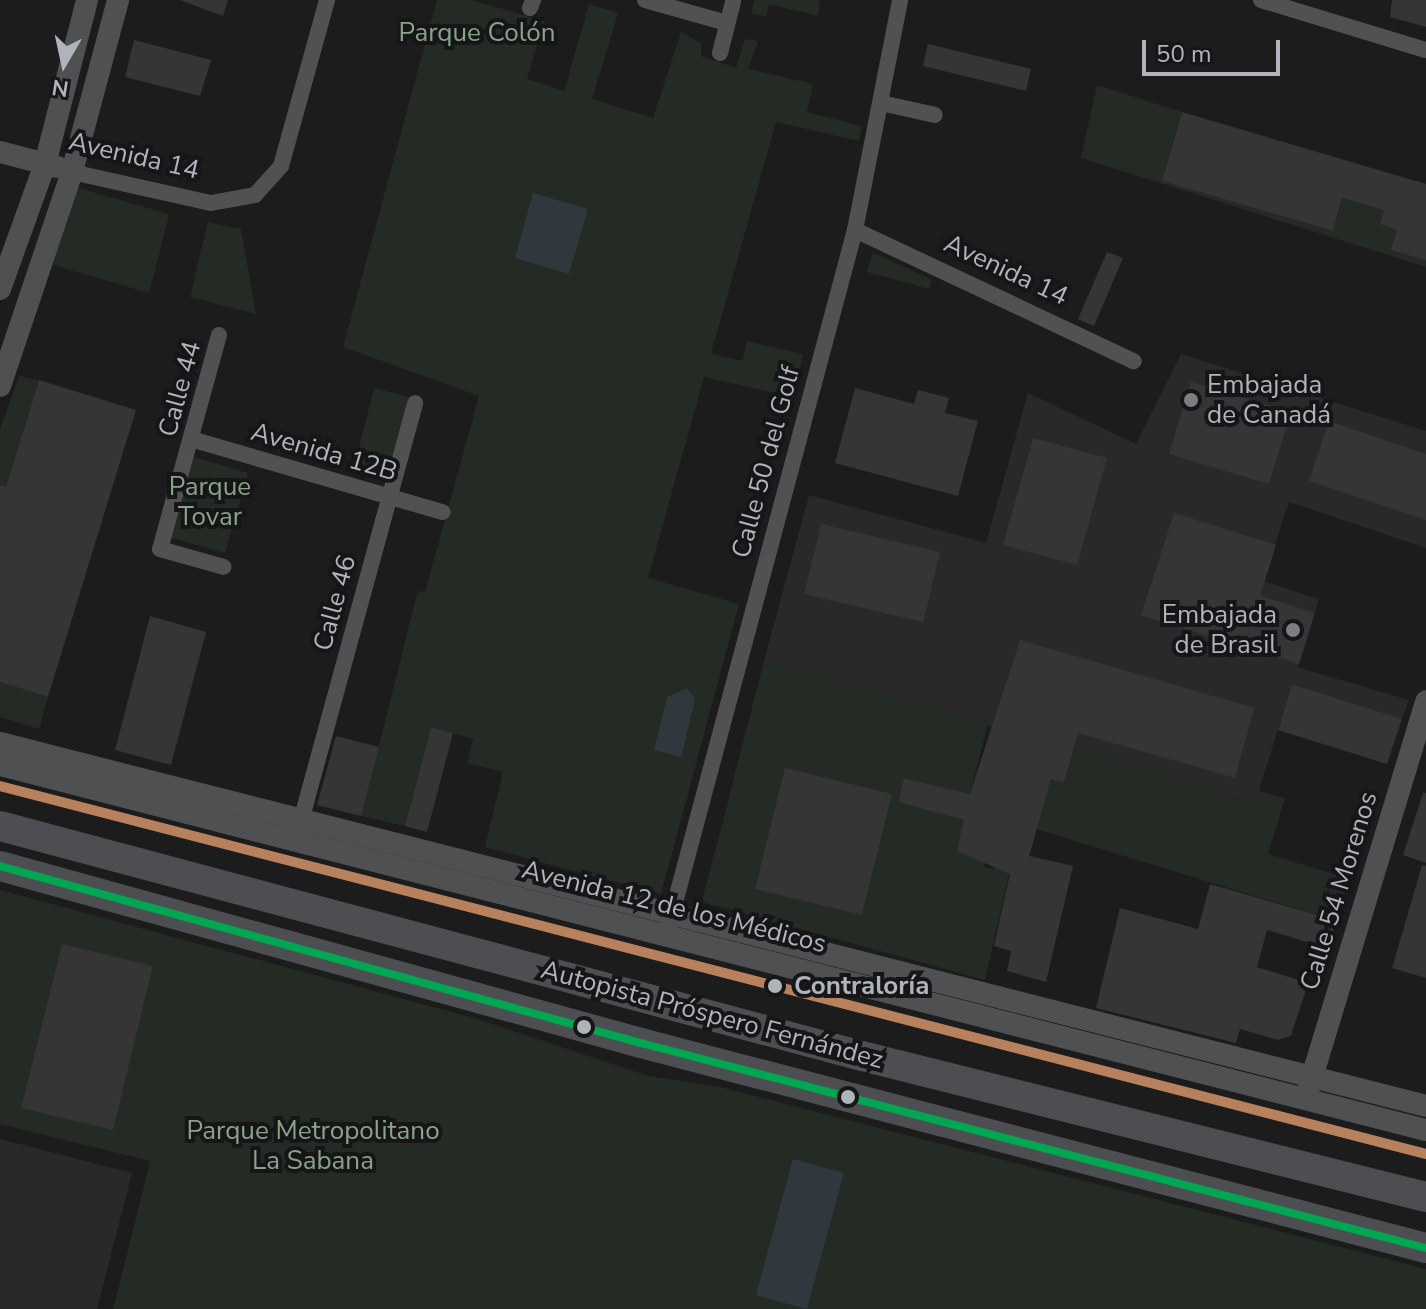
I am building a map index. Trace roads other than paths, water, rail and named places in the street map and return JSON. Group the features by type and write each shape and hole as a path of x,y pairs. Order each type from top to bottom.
{"highway":[{"name":"Autopista Próspero Fernández","path":"0,826 740,1023 1426,1197"},
{"name":"Autopista Próspero Fernández","path":"0,866 658,1047 1426,1248"},
{"path":"658,1047 643,1026 652,1012 740,1023"}],"main road":[{"path":"0,289 45,164 87,0"},
{"path":"0,386 72,172 118,0"},
{"name":"Avenida 14","path":"0,152 72,172"},
{"name":"Calle 54 Morenos","path":"1309,1086 1426,701"},
{"name":"Avenida 12 de los Médicos","path":"0,743 302,817 669,924"},
{"name":"Avenida 12 de los Médicos","path":"0,765 669,924 1309,1086 1426,1106"},
{"name":"Avenida 12 de los Médicos","path":"1309,1086 1426,1130"}],"street":[{"name":"Avenida 14","path":"72,172 211,203 255,195 281,166 327,0"},
{"path":"645,0 727,23"},
{"name":"Calle 50 del Golf","path":"669,924 855,230 900,0"},
{"path":"1261,0 1426,50"},
{"path":"720,53 733,2"},
{"path":"881,103 935,115"},
{"name":"Avenida 14","path":"855,230 1134,361"},
{"name":"Calle 44","path":"219,335 160,549 224,567"},
{"name":"Calle 46","path":"302,817 415,403"},
{"name":"Avenida 12B","path":"191,439 443,512"}],"place":[{"name":"Embajada de Canadá","path":"1191,400"},
{"name":"Embajada de Brasil","path":"1293,630"},
{"name":"Contraloría","path":"775,986"}],"park label":[{"name":"Parque Colón","path":"477,33"},
{"name":"Parque Tovar","path":"210,502"},
{"name":"Parque Metropolitano La Sabana","path":"313,1146"}]}
